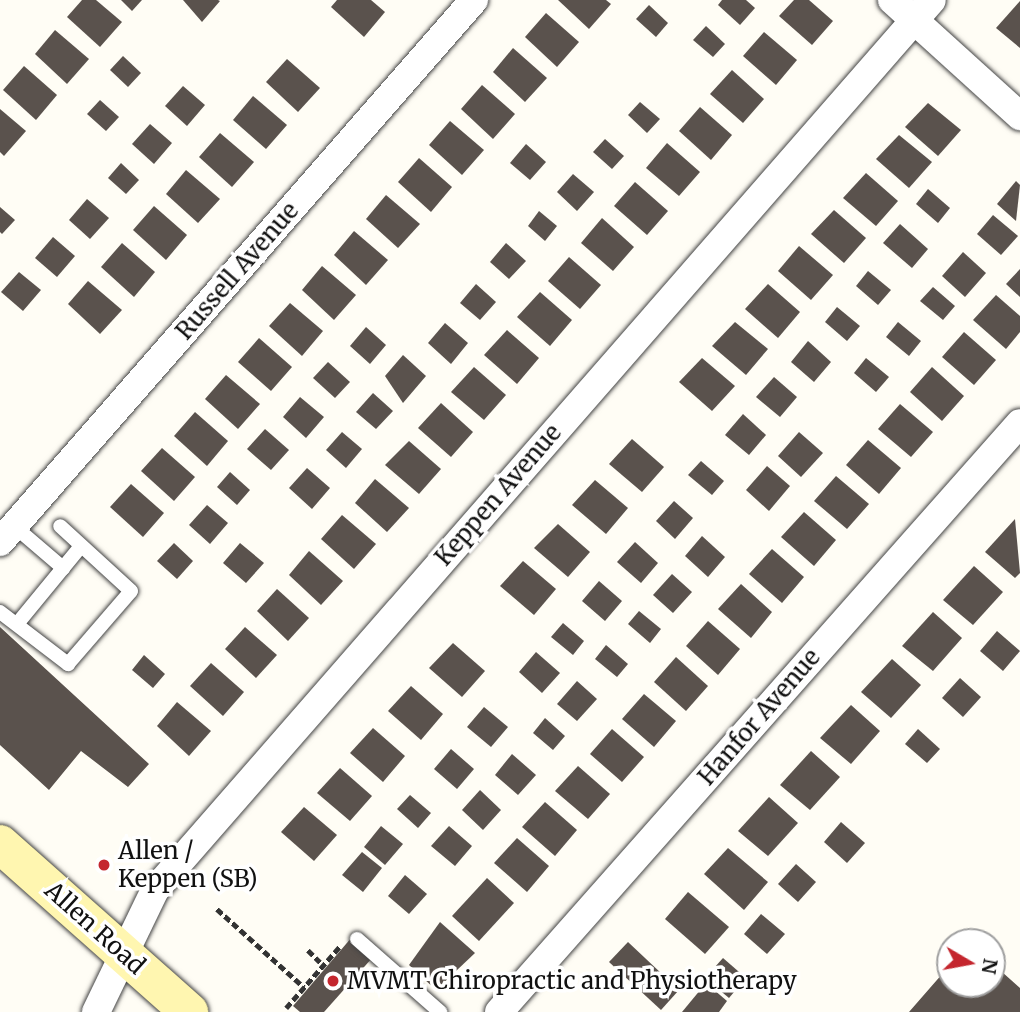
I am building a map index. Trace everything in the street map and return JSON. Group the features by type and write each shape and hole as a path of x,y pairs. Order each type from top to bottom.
{"main road":[{"name":"Allen Road","path":"0,844 189,1012"}],"street":[{"name":"Russell Avenue","path":"7,534 474,0"},
{"path":"892,0 923,10 1020,116"},
{"name":"Keppen Avenue","path":"96,1012 155,890 923,10"},
{"name":"Hanfor Avenue","path":"499,1012 1020,423"}],"lane":[{"path":"0,612 68,664 131,591 60,526"},
{"path":"7,534 63,568"},
{"path":"17,624 81,546"},
{"path":"357,939 440,1012"}],"path":[{"path":"217,909 304,987"},
{"path":"286,1008 340,946"},
{"path":"308,950 323,965"}],"building":[{"path":"82,0 96,0 122,22 100,47 67,17"},
{"path":"121,0 142,0 132,11"},
{"path":"183,0 218,0 220,1 202,22"},
{"path":"337,0 371,0 385,12 364,37 331,7"},
{"path":"558,0 606,0 611,4 589,29"},
{"path":"722,0 746,0 755,8 740,25 718,5"},
{"path":"794,0 809,0 833,21 812,45 779,16"},
{"path":"1020,1 1020,48 996,28"},
{"path":"649,5 668,23 656,37 636,19"},
{"path":"546,13 579,42 557,67 525,37"},
{"path":"706,26 725,44 713,57 693,40"},
{"path":"55,30 89,59 67,84 35,54"},
{"path":"764,32 797,60 776,85 743,56"},
{"path":"513,48 547,78 525,102 493,72"},
{"path":"123,56 141,73 128,87 110,70"},
{"path":"287,59 320,88 298,112 266,82"},
{"path":"24,66 57,95 36,120 3,90"},
{"path":"732,70 764,99 743,123 710,94"},
{"path":"482,85 515,114 493,139 461,109"},
{"path":"183,86 205,105 187,126 165,106"},
{"path":"253,96 287,125 266,149 233,120"},
{"path":"100,100 119,117 106,131 87,114"},
{"path":"640,102 660,119 647,133 628,115"},
{"path":"928,103 961,130 938,156 905,127"},
{"path":"700,107 732,135 711,160 679,131"},
{"path":"0,109 26,131 4,156 0,152"},
{"path":"450,121 484,150 462,175 429,145"},
{"path":"150,124 172,143 154,164 132,144"},
{"path":"220,133 254,162 232,187 199,157"},
{"path":"899,135 932,162 909,188 876,159"},
{"path":"605,139 624,156 612,169 593,152"},
{"path":"667,143 700,172 679,196 646,168"},
{"path":"526,144 546,162 530,180 510,163"},
{"path":"419,158 452,187 431,212 398,182"},
{"path":"121,163 139,180 126,194 108,178"},
{"path":"186,170 220,199 198,223 166,194"},
{"path":"866,173 898,201 876,226 843,198"},
{"path":"573,174 594,192 577,211 557,192"},
{"path":"1016,181 1020,185 1016,221 997,204"},
{"path":"635,182 668,211 647,235 614,206"},
{"path":"928,189 950,208 938,223 916,204"},
{"path":"386,195 420,224 398,248 366,219"},
{"path":"87,199 109,218 90,239 69,220"},
{"path":"154,206 187,235 166,260 133,230"},
{"path":"0,207 15,220 2,234 0,232"},
{"path":"834,210 866,238 844,263 811,234"},
{"path":"539,211 557,226 545,241 528,226"},
{"path":"993,215 1018,236 1001,255 977,234"},
{"path":"602,218 634,247 613,271 581,243"},
{"path":"900,224 928,249 912,268 883,243"},
{"path":"354,231 388,260 366,285 334,255"},
{"path":"53,237 75,256 57,277 35,258"},
{"path":"122,243 155,272 134,297 101,267"},
{"path":"506,243 526,261 509,279 490,262"},
{"path":"799,246 833,275 811,300 778,271"},
{"path":"963,252 986,273 965,297 942,276"},
{"path":"569,257 601,285 580,309 548,281"},
{"path":"322,266 356,295 334,320 302,290"},
{"path":"1020,269 1020,297 1006,284"},
{"path":"868,271 891,290 878,305 856,286"},
{"path":"19,272 41,290 23,311 1,292"},
{"path":"88,281 122,310 100,334 68,304"},
{"path":"476,284 496,302 480,320 460,303"},
{"path":"768,284 800,312 778,338 745,309"},
{"path":"933,287 955,306 943,320 920,301"},
{"path":"540,292 572,320 550,346 517,317"},
{"path":"996,295 1020,316 1020,332 1006,349 973,320"},
{"path":"290,303 323,331 302,356 269,326"},
{"path":"837,307 860,326 847,341 825,322"},
{"path":"735,322 768,349 746,375 712,346"},
{"path":"898,322 921,341 909,356 886,337"},
{"path":"445,323 468,343 451,364 428,343"},
{"path":"366,327 386,345 370,364 350,346"},
{"path":"507,330 539,358 517,384 484,355"},
{"path":"964,332 996,360 974,385 942,357"},
{"path":"259,338 292,367 271,391 238,362"},
{"path":"808,341 831,362 814,382 791,362"},
{"path":"403,355 426,376 403,403 385,376"},
{"path":"702,358 735,386 712,411 679,382"},
{"path":"866,358 889,377 876,392 854,373"},
{"path":"328,362 350,382 335,398 313,378"},
{"path":"474,367 506,395 484,420 451,392"},
{"path":"932,367 964,396 942,421 910,392"},
{"path":"226,375 260,404 238,429 205,399"},
{"path":"774,377 797,397 780,417 756,397"},
{"path":"373,393 393,411 376,429 356,412"},
{"path":"300,397 324,417 306,438 283,417"},
{"path":"441,403 473,432 451,457 418,428"},
{"path":"900,404 933,432 911,457 878,429"},
{"path":"195,412 228,441 207,466 174,436"},
{"path":"743,414 766,435 749,455 725,435"},
{"path":"265,429 289,450 271,470 247,449"},
{"path":"342,432 362,449 346,468 326,450"},
{"path":"799,432 823,453 801,477 778,456"},
{"path":"632,439 664,467 642,492 609,464"},
{"path":"868,440 901,468 879,494 846,465"},
{"path":"409,441 441,469 419,494 385,465"},
{"path":"162,448 195,477 174,501 141,471"},
{"path":"701,461 724,481 712,495 688,475"},
{"path":"767,466 790,486 769,511 746,490"},
{"path":"307,468 330,488 312,509 289,488"},
{"path":"230,472 250,490 237,505 217,487"},
{"path":"836,476 869,504 847,529 814,501"},
{"path":"375,479 409,508 387,532 355,503"},
{"path":"595,480 628,508 606,534 572,505"},
{"path":"131,484 164,513 143,537 110,507"},
{"path":"674,501 693,518 675,539 656,521"},
{"path":"207,505 228,523 210,544 189,525"},
{"path":"804,512 836,540 814,566 781,537"},
{"path":"342,515 376,544 354,569 321,539"},
{"path":"1015,519 1020,573 1015,578 985,552"},
{"path":"558,524 590,552 568,577 534,548"},
{"path":"702,536 725,557 708,577 685,556"},
{"path":"635,542 658,563 641,583 617,562"},
{"path":"174,543 193,561 177,579 157,561"},
{"path":"240,543 264,563 246,583 223,563"},
{"path":"772,549 804,577 782,603 749,574"},
{"path":"309,551 343,581 321,605 289,575"},
{"path":"523,561 556,589 534,615 500,586"},
{"path":"974,566 1003,592 973,625 943,600"},
{"path":"672,574 692,592 673,613 653,595"},
{"path":"599,581 622,601 605,621 582,601"},
{"path":"741,584 772,612 751,638 718,609"},
{"path":"277,589 309,618 288,641 257,611"},
{"path":"639,611 661,629 650,643 628,624"},
{"path":"933,612 962,638 933,671 902,646"},
{"path":"708,621 740,649 718,675 686,646"},
{"path":"563,623 584,641 573,655 551,637"},
{"path":"0,627 149,764 128,787 81,751 49,790 0,745"},
{"path":"245,627 277,655 256,678 225,649"},
{"path":"997,631 1020,651 1003,671 980,651"},
{"path":"453,643 485,671 462,697 429,668"},
{"path":"606,645 628,664 617,677 595,659"},
{"path":"536,652 560,673 542,693 519,672"},
{"path":"144,655 165,674 153,688 132,670"},
{"path":"676,657 708,686 686,711 654,682"},
{"path":"892,659 921,685 891,718 861,692"},
{"path":"211,663 244,692 223,716 190,686"},
{"path":"960,678 981,697 963,717 942,698"},
{"path":"577,681 597,699 577,721 557,704"},
{"path":"411,686 443,714 421,740 388,711"},
{"path":"644,694 676,721 654,747 622,719"},
{"path":"177,702 211,731 189,756 157,726"},
{"path":"851,705 880,731 851,764 820,738"},
{"path":"484,707 508,727 491,747 467,727"},
{"path":"545,718 565,736 553,750 533,733"},
{"path":"373,728 405,756 383,782 350,753"},
{"path":"612,729 644,757 622,782 590,754"},
{"path":"918,729 940,749 927,763 905,744"},
{"path":"451,749 474,769 457,789 434,769"},
{"path":"811,751 840,777 810,810 780,785"},
{"path":"512,754 536,775 518,795 495,775"},
{"path":"578,766 610,794 588,819 555,791"},
{"path":"340,768 372,796 350,821 317,793"},
{"path":"480,790 501,810 483,830 462,810"},
{"path":"410,795 431,813 418,828 397,809"},
{"path":"769,797 798,823 768,856 738,831"},
{"path":"545,802 577,830 555,856 522,827"},
{"path":"304,807 337,835 314,861 281,832"},
{"path":"841,822 865,843 847,863 824,842"},
{"path":"381,826 403,844 385,865 364,847"},
{"path":"449,826 472,846 455,866 431,846"},
{"path":"517,838 549,866 527,892 494,863"},
{"path":"728,848 768,882 744,910 704,874"},
{"path":"362,852 382,868 363,892 342,875"},
{"path":"796,864 816,882 798,902 778,884"},
{"path":"405,875 427,894 409,914 388,896"},
{"path":"487,878 514,903 479,941 452,916"},
{"path":"688,892 729,927 705,954 665,919"},
{"path":"761,914 785,934 767,954 744,934"},
{"path":"440,922 475,953 436,990 409,965"},
{"name":"MVMT Chiropractic and Physiotherapy","path":"352,937 373,957 324,1012 300,1012 293,1006"},
{"path":"628,942 679,990 661,1010 609,962"},
{"path":"723,958 746,978 729,998 705,978"},
{"path":"1006,976 1020,988 1020,1012 909,1012 936,981 936,998 1006,998"},
{"path":"706,983 727,1001 719,1012 682,1012"}],"place":[{"name":"Allen / Keppen (SB)","path":"104,865"},
{"name":"MVMT Chiropractic and Physiotherapy","path":"333,981"}]}
